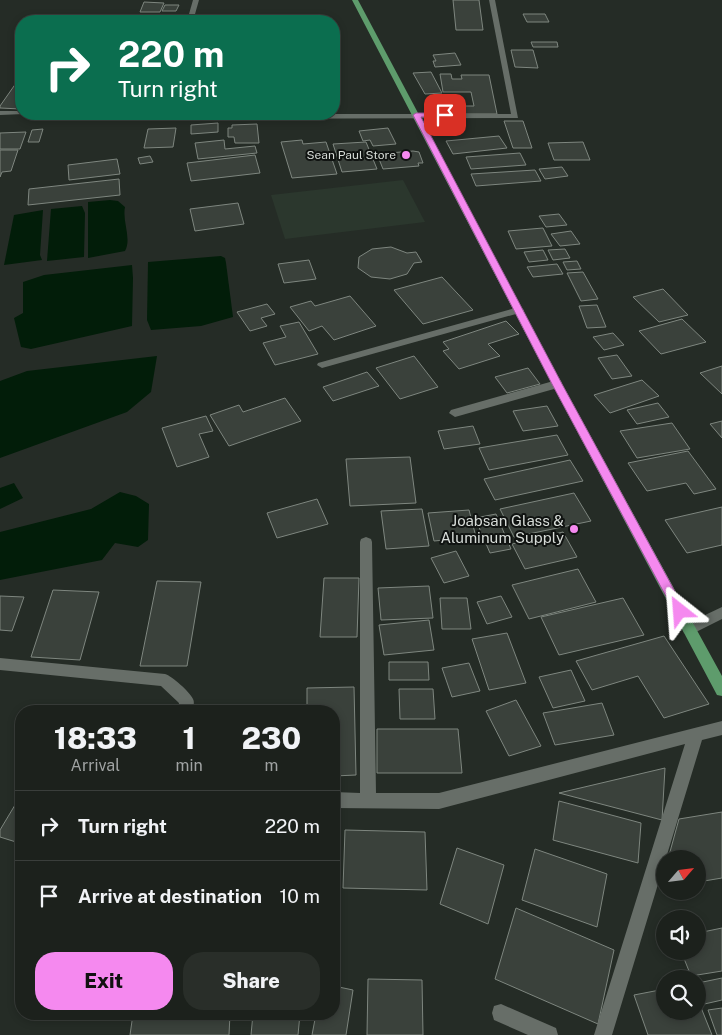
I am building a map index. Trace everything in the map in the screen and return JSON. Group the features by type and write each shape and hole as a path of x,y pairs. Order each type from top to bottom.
{"main road":[{"path":"356,0 557,384 722,690"}],"street":[{"path":"192,15 196,0"},
{"path":"340,115 515,116 492,0"},
{"path":"0,113 15,113"},
{"path":"322,365 519,310"},
{"path":"455,414 557,384"},
{"path":"366,542 368,800"},
{"path":"690,629 722,613"},
{"path":"0,664 165,680 187,701 186,705"},
{"path":"340,800 439,802 722,728"},
{"path":"603,1035 696,735"},
{"path":"501,1013 549,1035"}],"shaded area":[{"path":"403,180 425,222 285,239 271,195"},
{"path":"118,201 125,207 127,246 125,251 88,258 88,202"},
{"path":"82,206 85,213 84,257 47,261 51,209"},
{"path":"43,210 40,255 42,260 4,265 14,215"},
{"path":"221,256 225,258 226,263 233,317 201,326 151,330 147,320 148,262"},
{"path":"132,265 132,326 31,349 21,347 14,318 23,313 23,282 44,275"},
{"path":"157,356 151,392 127,412 0,458 0,381 27,371"},
{"path":"14,483 23,498 0,509 0,488"},
{"path":"120,492 136,496 149,504 148,540 138,547 115,543 102,560 0,580 0,532 91,509"}],"building":[{"path":"453,0 479,0 483,30 456,30"},
{"path":"144,2 164,3 160,12 140,12"},
{"path":"165,5 179,5 176,11 162,11"},
{"path":"523,14 545,14 549,22 527,22"},
{"path":"531,42 557,42 558,47 533,47"},
{"path":"511,50 533,50 538,68 515,67"},
{"path":"455,53 461,65 435,67 433,61 436,61 433,55"},
{"path":"431,72 442,93 425,94 413,73"},
{"path":"440,74 451,74 452,79 462,79 461,75 489,75 497,114 450,114 449,106 474,106 471,92 443,92"},
{"path":"15,85 15,109 0,108"},
{"path":"504,121 523,121 532,148 513,148"},
{"path":"218,123 218,132 191,134 191,125"},
{"path":"257,124 259,143 235,143 234,137 228,137 228,128 232,128 232,125"},
{"path":"176,128 173,147 144,148 148,129"},
{"path":"388,128 396,144 373,146 370,140 363,141 359,131"},
{"path":"43,129 39,142 28,142 32,130"},
{"path":"26,132 20,149 0,149 0,133"},
{"path":"499,136 507,148 453,154 446,141"},
{"path":"224,140 225,149 255,146 257,153 198,159 195,143"},
{"path":"302,140 303,144 326,142 337,174 292,178 281,142"},
{"path":"366,142 377,169 342,172 333,144"},
{"path":"583,142 590,160 554,160 548,143"},
{"path":"0,150 18,150 11,171 2,172 0,177"},
{"path":"419,152 423,163 418,163 419,166 383,169 377,154"},
{"path":"520,153 526,165 471,169 466,157"},
{"path":"255,155 260,173 191,181 187,163"},
{"path":"150,156 153,162 140,164 138,158"},
{"path":"117,159 120,174 69,180 68,165"},
{"path":"562,167 568,176 545,179 539,169"},
{"path":"535,170 541,181 476,186 471,174"},
{"path":"119,179 120,195 28,205 29,189"},
{"path":"238,203 244,224 195,231 190,209"},
{"path":"559,214 567,225 546,227 539,216"},
{"path":"543,228 552,246 516,249 508,231"},
{"path":"571,231 580,244 560,246 551,234"},
{"path":"391,247 407,253 416,252 422,262 414,263 407,274 390,279 371,277 358,268 359,257 372,249"},
{"path":"565,249 570,258 553,260 548,250"},
{"path":"543,250 548,260 529,262 524,252"},
{"path":"309,260 316,279 284,283 278,264"},
{"path":"577,261 581,269 567,270 563,262"},
{"path":"557,264 563,274 533,277 527,267"},
{"path":"583,272 598,299 581,301 567,273"},
{"path":"442,277 473,310 423,324 394,290"},
{"path":"663,289 688,315 659,322 633,297"},
{"path":"350,296 376,326 334,340 322,326 309,331 290,307 311,301 315,306"},
{"path":"267,304 275,314 261,318 267,326 250,331 237,312"},
{"path":"597,305 606,327 587,328 579,306"},
{"path":"682,319 706,342 661,354 639,331"},
{"path":"506,321 519,334 488,344 500,356 459,369 443,351 449,349 443,342"},
{"path":"299,322 318,354 275,365 263,343 286,337 280,326"},
{"path":"613,333 624,345 604,350 593,337"},
{"path":"617,355 632,376 612,379 598,358"},
{"path":"414,356 438,387 400,399 376,368"},
{"path":"722,366 722,394 700,373"},
{"path":"528,368 540,384 507,393 495,377"},
{"path":"367,372 379,386 333,401 323,387"},
{"path":"642,380 659,396 610,413 594,395"},
{"path":"285,398 301,421 229,446 210,415 239,405 243,412"},
{"path":"658,403 669,417 637,424 627,410"},
{"path":"547,406 558,426 523,431 513,411"},
{"path":"206,416 213,431 199,434 209,457 177,467 162,428"},
{"path":"722,421 722,438 710,424"},
{"path":"672,423 690,449 637,458 620,431"},
{"path":"473,426 480,444 444,449 438,431"},
{"path":"557,435 568,455 489,470 479,448"},
{"path":"688,451 716,489 694,494 686,483 647,491 628,463"},
{"path":"410,457 416,503 350,506 346,459"},
{"path":"570,460 583,481 495,500 484,479"},
{"path":"574,493 591,521 514,537 500,509"},
{"path":"317,499 328,524 277,538 267,513"},
{"path":"722,507 722,545 687,553 665,520"},
{"path":"422,509 429,546 386,549 381,511"},
{"path":"469,510 476,537 434,541 428,513"},
{"path":"496,514 511,549 490,553 475,518"},
{"path":"563,532 577,557 525,569 512,544"},
{"path":"456,551 469,576 444,583 431,558"},
{"path":"578,569 596,602 529,619 512,585"},
{"path":"324,578 359,578 357,637 320,637"},
{"path":"157,581 201,582 187,666 140,666"},
{"path":"429,586 433,618 381,620 378,588"},
{"path":"53,590 99,592 80,660 31,657"},
{"path":"0,596 24,597 12,631 0,630"},
{"path":"501,596 512,617 487,624 477,602"},
{"path":"440,598 467,598 471,629 442,629"},
{"path":"623,598 644,635 559,655 541,617"},
{"path":"429,620 434,650 384,655 379,625"},
{"path":"507,633 526,683 489,690 472,639"},
{"path":"664,636 709,704 664,718 638,676 592,690 576,661"},
{"path":"389,662 428,662 429,680 389,680"},
{"path":"469,663 480,691 452,697 442,668"},
{"path":"571,670 585,701 553,708 539,677"},
{"path":"354,687 356,775 340,776 340,705 307,705 307,688"},
{"path":"399,689 433,689 435,719 400,719"},
{"path":"516,700 541,746 509,756 486,711"},
{"path":"602,703 614,735 555,745 543,713"},
{"path":"377,729 458,729 462,773 377,773"},
{"path":"665,768 662,820 559,793"},
{"path":"559,801 641,823 638,863 553,840"},
{"path":"15,805 15,842 0,837 0,830"},
{"path":"722,812 722,878 706,881 706,850 670,850 679,819"},
{"path":"345,830 425,832 427,890 343,888"},
{"path":"457,848 504,865 488,924 440,904"},
{"path":"535,849 607,874 597,927 522,900"},
{"path":"516,908 614,950 598,1024 495,979"},
{"path":"722,928 722,971 706,974 706,970 689,970 685,960 706,960 706,931"},
{"path":"722,978 722,1000 706,1004 706,981"},
{"path":"368,979 422,980 423,1035 367,1035"},
{"path":"340,987 353,990 346,1035 312,1035 315,1020 340,1020"},
{"path":"656,991 656,1020 706,1020 712,1035 648,1035 634,995"},
{"path":"722,1008 722,1035 717,1035 708,1010"},
{"path":"132,1020 230,1020 229,1035 130,1035"},
{"path":"252,1020 299,1020 298,1035 251,1035"}],"place":[{"name":"Sean Paul Store","path":"406,155"},
{"name":"Joabsan Glass & Aluminum Supply","path":"574,529"}],"route":[{"path":"445,115 416,115 557,384 680,611"}]}
